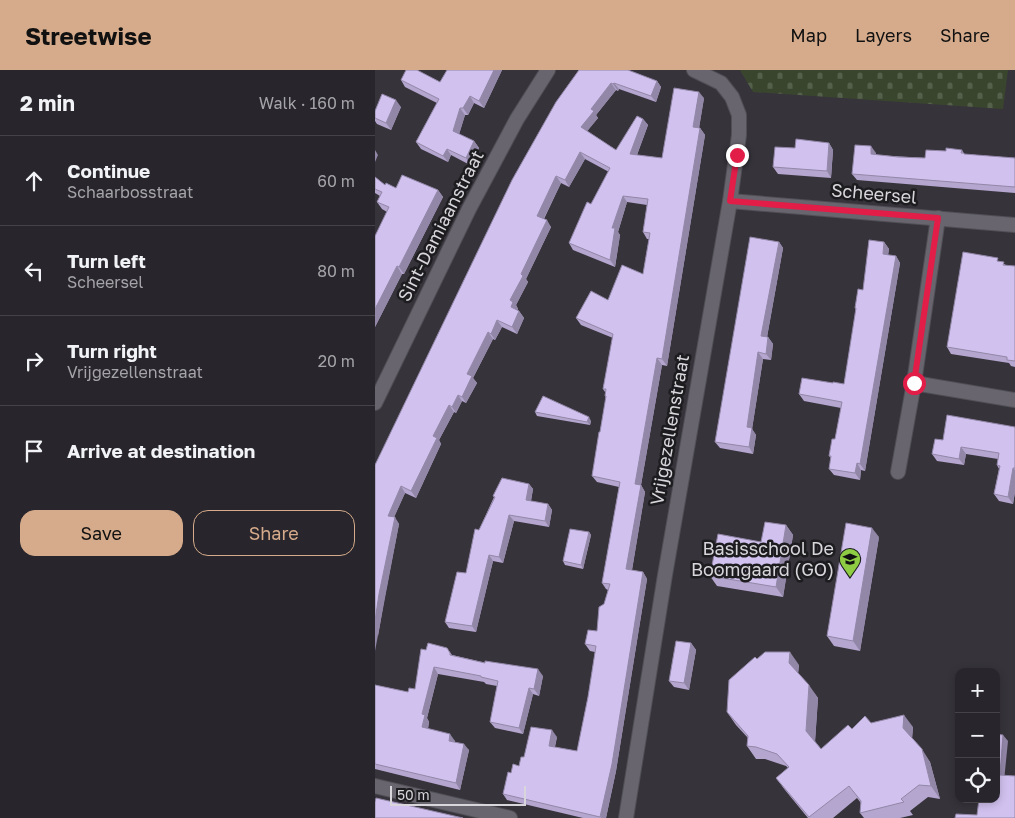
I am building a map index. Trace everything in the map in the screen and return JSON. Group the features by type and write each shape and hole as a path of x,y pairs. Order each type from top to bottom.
{"street":[{"name":"Sint-Damiaanstraat","path":"375,403 469,209 517,119 548,70"},
{"name":"Vrijgezellenstraat","path":"625,818 666,565 730,201 739,134 739,115 732,97 721,84 694,70"},
{"name":"Scheersel","path":"730,201 1015,225"},
{"path":"899,472 938,218"},
{"path":"914,383 1015,400"},
{"path":"375,786 510,818"}],"green space":[{"path":"740,70 1008,70 1003,109 753,92"}],"building":[{"path":"406,70 417,70 440,82 447,70 494,70 479,101 470,96 463,108 460,108 453,131 474,141 466,158 447,149 443,156 416,142 439,99 401,80"},
{"path":"579,70 628,70 657,81 651,96 611,83 591,109 594,111 581,127 616,150 637,116 643,119 630,154 662,158 674,88 699,92 693,127 700,128 662,359 657,358 635,484 641,485 626,569 643,572 612,764 600,817 503,794 508,772 511,773 513,764 519,766 521,757 524,757 531,727 552,730 549,746 577,751 596,646 585,644 588,630 597,631 599,607 604,604 610,584 602,583 620,482 592,476 606,396 606,389 603,389 613,334 576,318 591,291 608,300 622,265 643,274 650,233 643,232 648,199 623,196 612,228 615,228 610,260 569,243 587,202 591,204 610,168 580,152 565,180 556,176 537,216 547,220 521,274 523,276 510,300 513,302 511,307 519,311 512,327 497,320 491,334 488,332 467,374 472,376 462,397 458,395 452,407 449,405 433,436 437,438 411,491 401,486 388,516 395,517 375,621 375,465 512,180 556,102"},
{"path":"382,94 396,100 386,123 375,118 375,111"},
{"path":"796,139 829,143 827,171 773,167 775,147 795,148"},
{"path":"855,145 871,146 871,154 898,157 925,158 926,150 946,151 946,148 962,150 961,153 964,154 1015,158 1015,187 852,174"},
{"path":"402,175 438,190 399,267 397,266 375,309 375,236 389,207 377,202 382,192 375,189 375,177 385,185 386,183 396,188"},
{"path":"750,237 779,242 761,336 768,337 766,354 758,352 747,427 752,428 749,447 715,442"},
{"path":"869,240 884,242 883,254 896,256 860,464 857,463 855,473 829,469 832,439 835,439 842,402 799,394 802,378 844,384 858,289 863,290"},
{"path":"963,252 998,258 997,261 1004,262 1003,265 1015,266 1015,361 1007,360 1007,357 947,347"},
{"path":"543,396 589,417 587,422 535,412"},
{"path":"947,415 1015,427 1015,468 1013,468 1008,497 994,494 1000,466 997,465 999,453 961,447 959,459 932,454 935,439 943,440"},
{"path":"502,478 529,484 526,500 548,504 545,521 509,515 499,557 489,555 472,626 445,622 457,572 466,573 475,529 479,530"},
{"path":"765,522 786,525 776,587 710,576 718,534 761,542"},
{"path":"846,523 872,528 853,641 827,636"},
{"path":"570,529 589,532 581,565 563,561"},
{"path":"676,641 691,643 684,683 669,681"},
{"path":"428,643 447,648 450,655 485,663 485,661 538,669 534,689 529,688 519,728 490,722 498,681 434,667 422,714 425,715 422,727 450,734 449,741 464,744 456,783 375,764 375,685 408,692 409,688 415,689 421,649 426,650"},
{"path":"765,652 790,652 789,663 809,685 806,731 821,749 848,725 852,729 865,716 871,723 904,715 903,728 922,749 931,786 919,785 901,799 904,802 860,813 861,801 849,786 809,817 776,778 789,767 777,754 747,746 748,736 727,712 729,680 755,657 757,659"},
{"path":"1000,735 1003,735 1000,775"},
{"path":"1000,775 1015,776 1015,818 955,818 956,814 977,815 978,803 1000,803"},
{"path":"376,798 463,818 375,818"}],"place":[{"name":"Basisschool De Boomgaard (GO)","path":"850,578"}],"route":[{"path":"737,155 730,201 938,218 914,383"}]}
